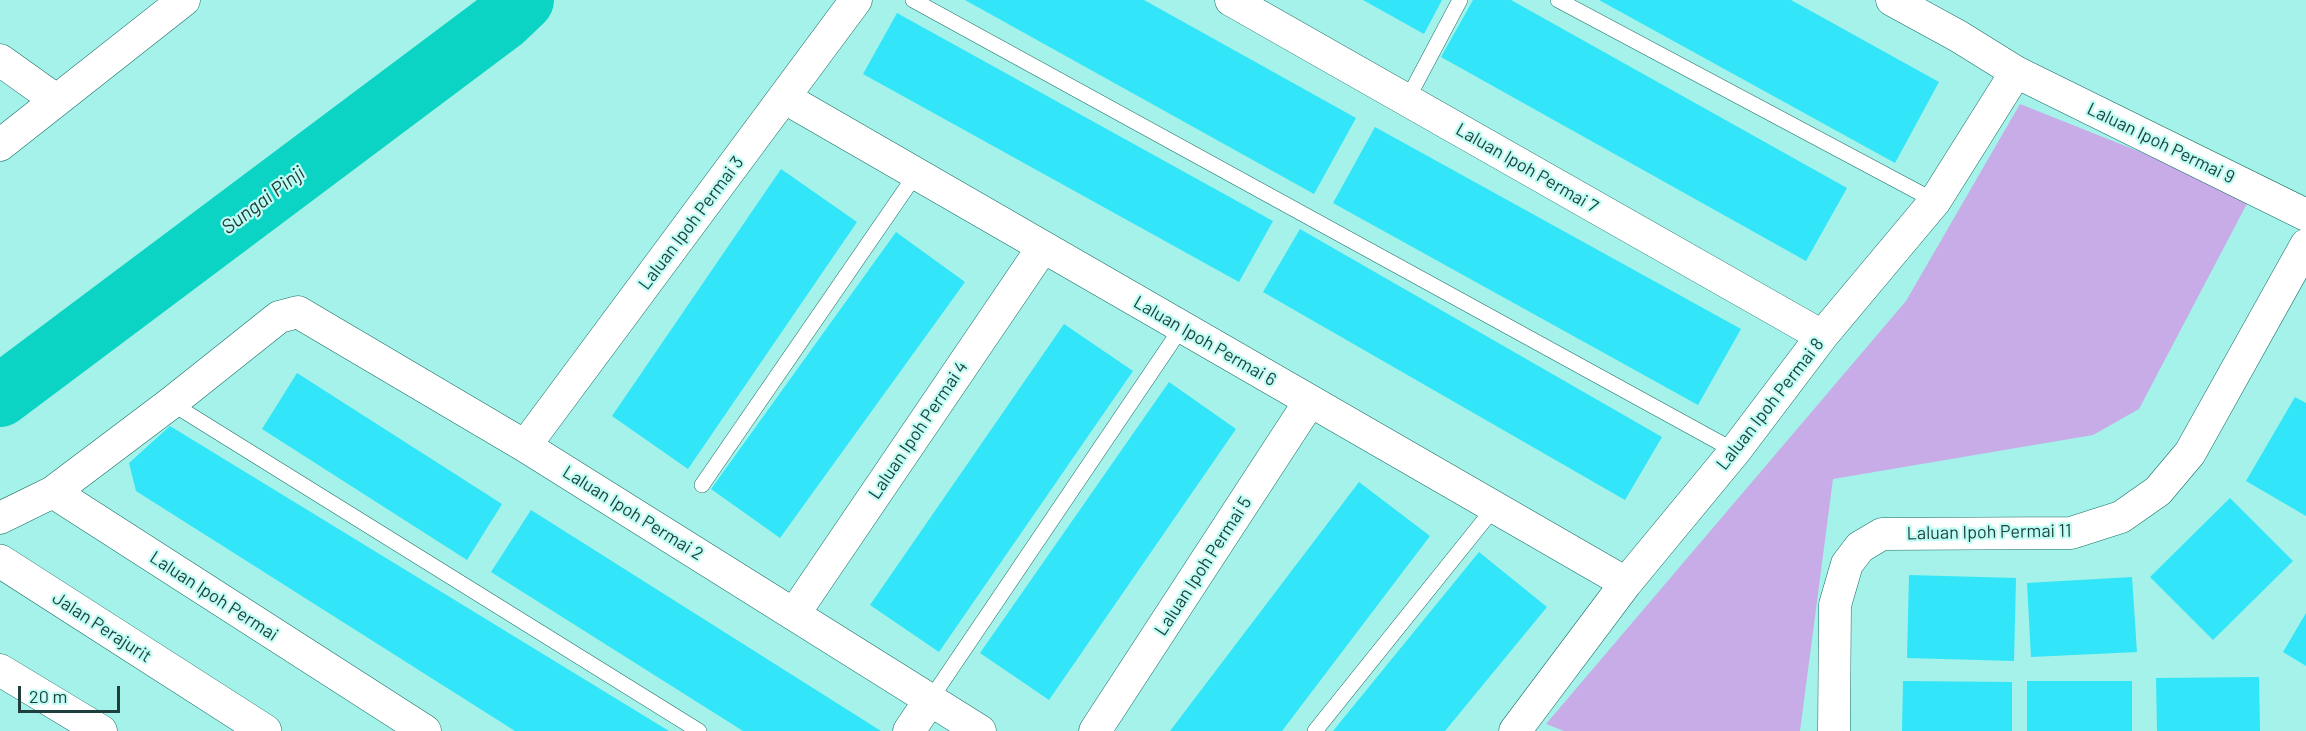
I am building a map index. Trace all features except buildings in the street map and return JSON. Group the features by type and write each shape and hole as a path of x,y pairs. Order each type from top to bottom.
{"street":[{"path":"0,146 184,0"},
{"name":"Laluan Ipoh Permai 3","path":"525,446 856,0"},
{"name":"Laluan Ipoh Permai 7","path":"1231,0 1822,336"},
{"name":"Laluan Ipoh Permai 9","path":"1892,0 2016,72 2306,215"},
{"path":"0,60 56,100"},
{"name":"Laluan Ipoh Permai 8","path":"1515,731 1626,583 1735,451 1822,336 1935,201 2016,72"},
{"name":"Laluan Ipoh Permai 6","path":"785,98 1626,583"},
{"name":"Laluan Ipoh Permai 11","path":"1834,731 1835,605 1847,564 1860,547 1882,534 2071,533 2121,517 2158,491 2190,453 2306,245"},
{"name":"Laluan Ipoh Permai 4","path":"794,614 1043,247"},
{"name":"Laluan Ipoh Permai 2","path":"171,403 279,317 298,312 308,316 525,446 980,731"},
{"name":"Laluan Ipoh Permai 5","path":"1095,731 1310,402"},
{"path":"0,518 53,492 171,403"},
{"name":"Laluan Ipoh Permai","path":"53,492 425,731"},
{"name":"Jalan Perajurit","path":"0,561 265,731"},
{"path":"0,670 101,731"},
{"path":"909,731 930,700"}],"lane":[{"path":"913,0 1735,451"},
{"path":"1407,100 1460,0"},
{"path":"1558,0 1935,201"},
{"path":"702,485 916,174"},
{"path":"930,700 1182,327"},
{"path":"171,403 699,731"},
{"path":"1315,731 1494,508"}],"shaded area":[{"path":"2020,104 2251,196 2139,409 2093,435 1833,479 1800,731 1564,731 1546,724 1906,301"}],"waterway":[{"name":"Sungai Pinji","path":"0,396 502,20 523,0"}]}
